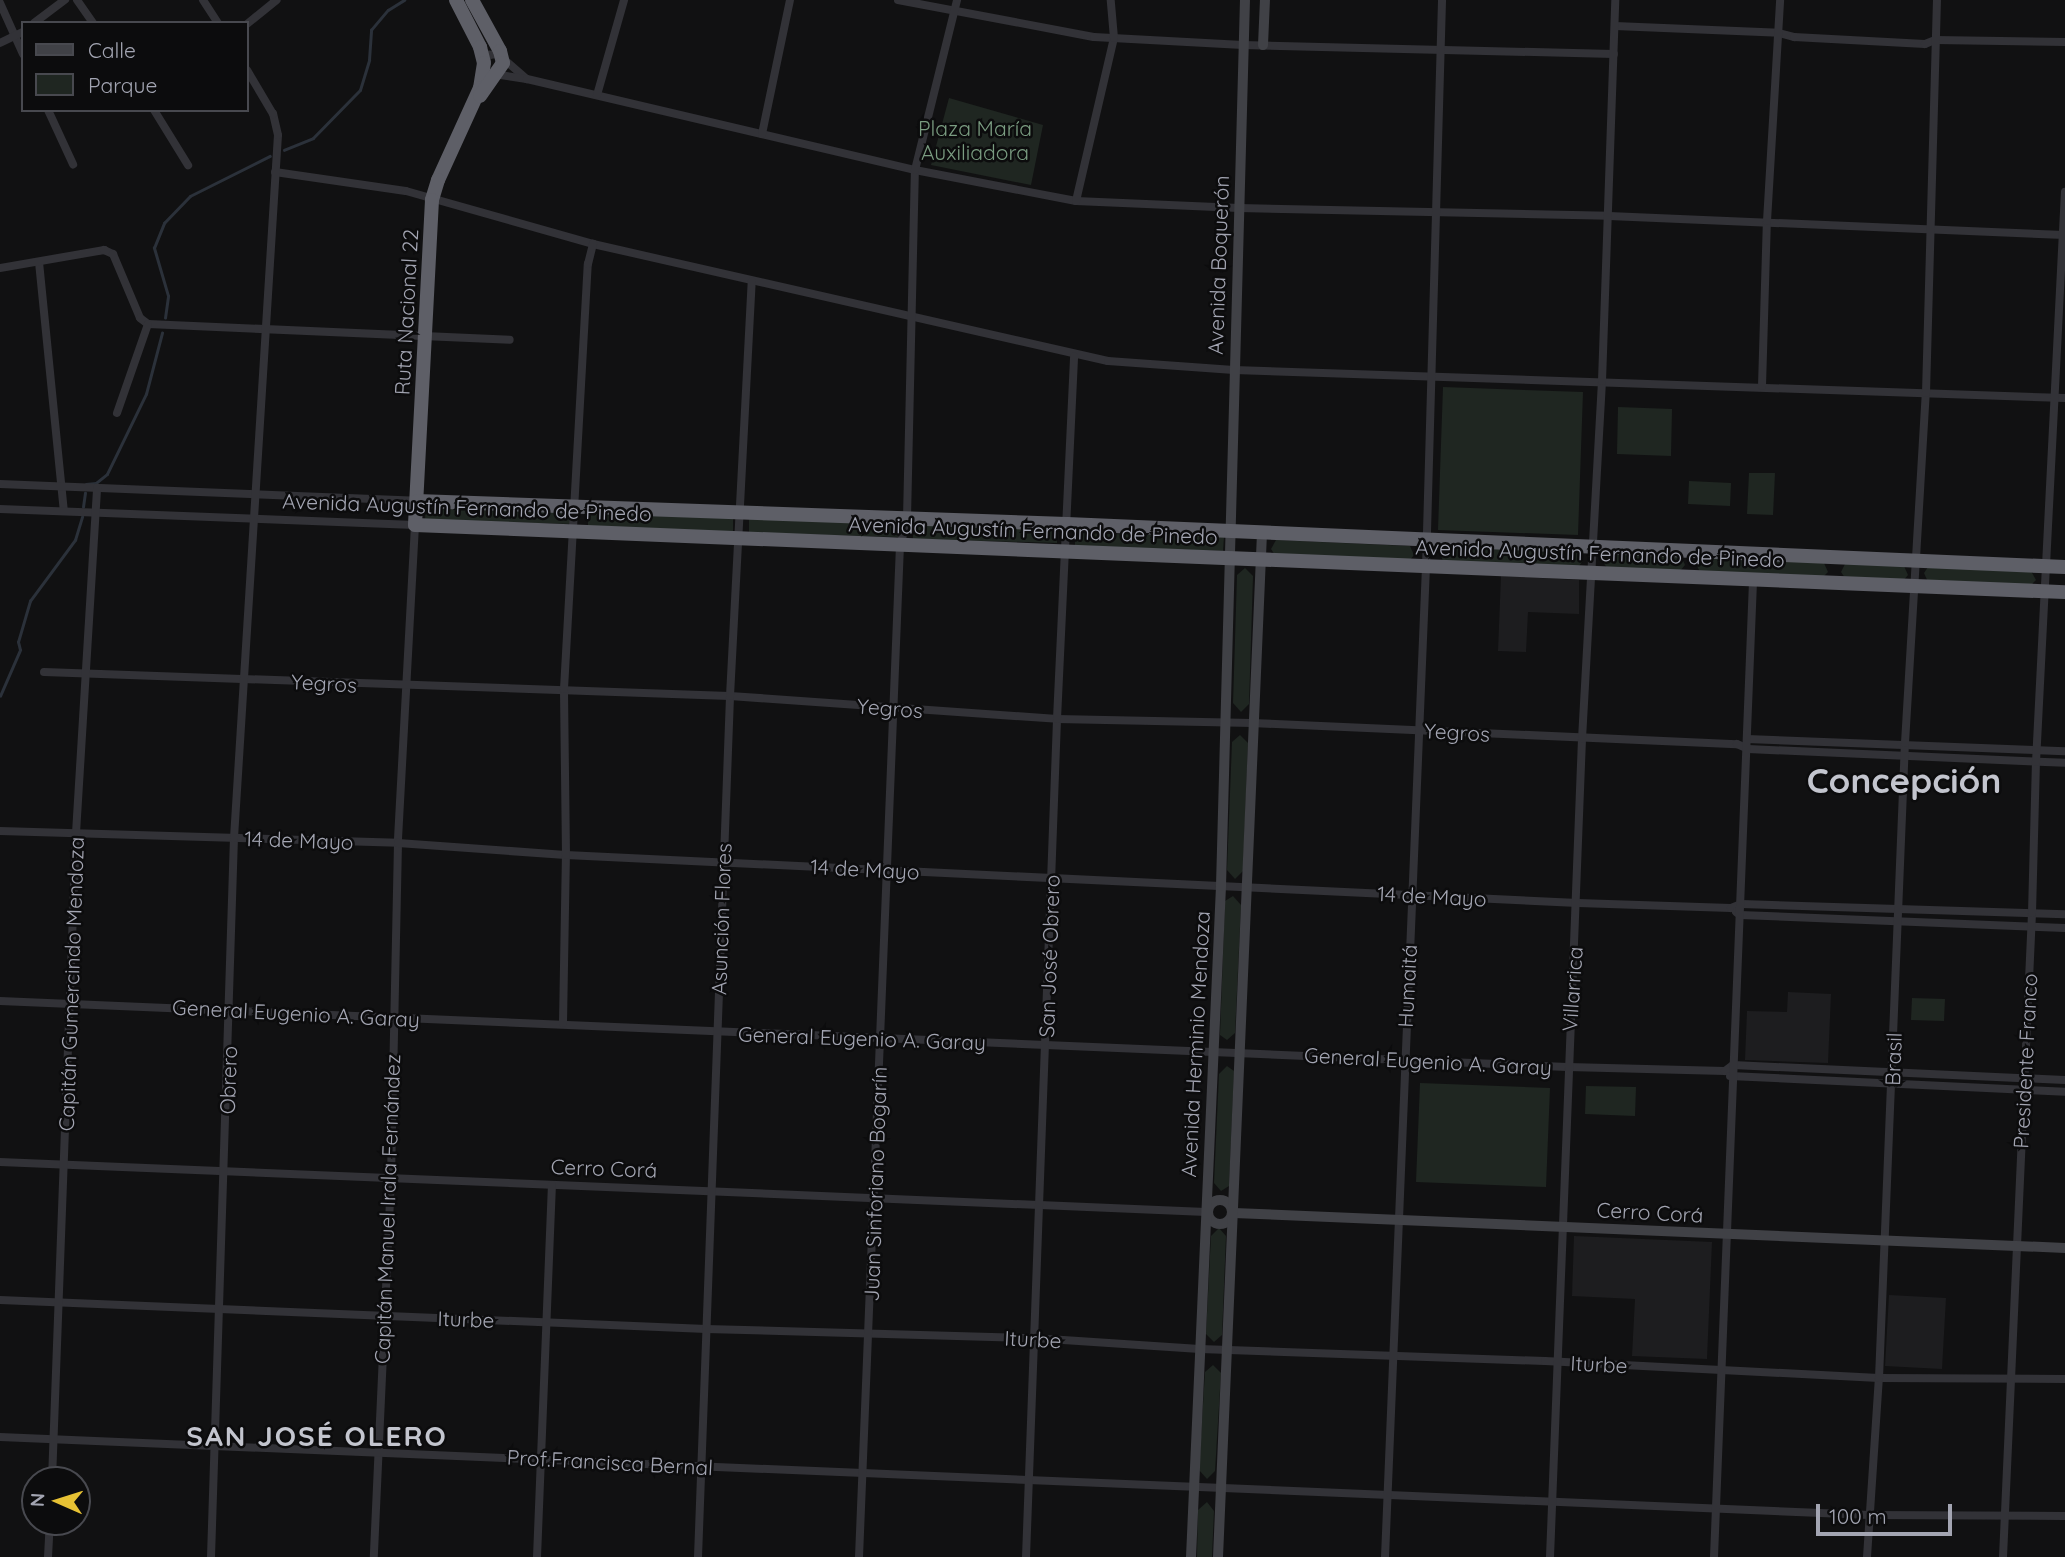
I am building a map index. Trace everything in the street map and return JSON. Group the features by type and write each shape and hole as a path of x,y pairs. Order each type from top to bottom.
{"highway":[{"path":"456,0 480,47 484,63"},
{"path":"472,0 502,57"},
{"name":"Ruta Nacional 22","path":"471,108 497,75 502,57"},
{"name":"Ruta Nacional 22","path":"415,525 432,201 442,171 471,108 484,63"},
{"name":"Avenida Augustín Fernando de Pinedo","path":"416,501 741,511 2065,566"},
{"name":"Avenida Augustín Fernando de Pinedo","path":"415,525 900,547 2065,592"}],"street":[{"path":"37,21 65,0"},
{"path":"78,0 92,21"},
{"path":"203,0 217,21"},
{"path":"248,23 277,0"},
{"path":"597,95 624,0"},
{"path":"762,134 790,0"},
{"path":"898,0 954,13 1114,38 1243,45 1614,54"},
{"name":"Juan Sinforiano Bogarín","path":"859,1557 876,1199 900,547 907,518 915,170 957,0"},
{"path":"1076,201 1114,38 1111,0"},
{"name":"Avenida Boquerón","path":"1233,532 1234,370 1245,0"},
{"path":"1263,45 1265,0"},
{"name":"Humaitá","path":"1385,1557 1417,730 1427,541 1442,0"},
{"name":"Villarrica","path":"1550,1557 1568,1067 1578,903 1582,739 1609,216 1615,0"},
{"path":"1762,386 1767,221 1780,0"},
{"name":"Brasil","path":"1867,1557 1879,1378 1914,561 1926,393 1937,0"},
{"path":"0,3 19,34 0,43"},
{"path":"1615,26 1779,33 1794,37 1925,44 1935,40 2065,41"},
{"path":"527,79 502,57 489,55 484,63 488,72 497,75 527,79 915,170 1076,201 1239,208 1767,221 1931,231 2064,235"},
{"name":"Obrero","path":"211,1557 231,1010 234,838 278,135 273,114 248,72"},
{"path":"49,112 73,164"},
{"path":"154,112 188,165"},
{"path":"275,172 406,191 432,201 593,244 1074,356 1234,370 2065,398"},
{"name":"Presidente Franco","path":"2003,1557 2032,927 2036,762 2065,192"},
{"path":"563,1023 566,855 564,690 588,264 593,244"},
{"path":"0,268 104,250 113,254 140,318 148,324 510,340"},
{"path":"39,262 64,487 64,511"},
{"name":"Asunción Flores","path":"698,1557 703,1467 709,1192 730,696 752,282"},
{"path":"117,413 148,324"},
{"name":"San José Obrero","path":"1026,1557 1057,719 1074,356"},
{"name":"Avenida Augustín Fernando de Pinedo","path":"0,484 416,501"},
{"name":"Capitán Gumercindo Mendoza","path":"52,1466 61,1302 76,833 97,488"},
{"name":"Avenida Augustín Fernando de Pinedo","path":"0,509 415,525"},
{"name":"Capitán Manuel Irala Fernández","path":"374,1557 376,1453 386,1315 391,1178 398,843 415,525"},
{"name":"Avenida Herminio Mendoza","path":"1191,1557 1192,1487 1221,886 1233,532"},
{"name":"Avenida Herminio Mendoza","path":"1218,1557 1234,1213 1258,560 1262,533"},
{"path":"1714,1557 1725,1234 1749,737 1753,580"},
{"name":"Yegros","path":"44,672 730,696 1057,719 1417,730 1737,744 1748,749 1905,758 2065,763"},
{"path":"1737,744 1749,737 2065,751"},
{"name":"14 de Mayo","path":"0,831 398,843 566,855 1578,903 1731,908 1741,904 2065,914"},
{"path":"1731,908 1740,915 2065,928"},
{"name":"General Eugenio A. Garay","path":"0,1001 707,1029 717,1033 881,1040 1046,1043 1404,1061 1725,1071"},
{"path":"2065,1080 1733,1065 1725,1071 1732,1078 2065,1092"},
{"name":"Cerro Corá","path":"0,1162 1206,1212"},
{"path":"537,1557 552,1185"},
{"name":"Cerro Corá","path":"1206,1212 1211,1203 1220,1199 1228,1203 1234,1213"},
{"name":"Cerro Corá","path":"1206,1212 1213,1222 1219,1224 1228,1221 1234,1213"},
{"name":"Cerro Corá","path":"1234,1213 2065,1248"},
{"name":"Iturbe","path":"0,1300 706,1329 1033,1338 1200,1349 1559,1362 1879,1378 2065,1379"},
{"name":"Prof.Francisca Bernal","path":"0,1437 1387,1495 1552,1499 1869,1515 2065,1516"},
{"path":"48,1557 49,1536"}],"shaded area":[{"path":"1501,576 1579,580 1579,614 1528,612 1526,652 1498,651"},
{"path":"1788,992 1831,994 1828,1063 1745,1060 1747,1011 1787,1012"},
{"path":"1574,1236 1712,1242 1707,1359 1632,1356 1635,1299 1572,1296"},
{"path":"1889,1295 1946,1298 1942,1369 1885,1366"}],"green space":[{"name":"Plaza María Auxiliadora","path":"949,98 1043,125 1031,185 931,165"},
{"path":"1443,387 1583,392 1578,535 1438,530"},
{"path":"1618,407 1672,409 1671,456 1617,454"},
{"path":"1749,473 1775,473 1773,515 1747,514"},
{"path":"1689,481 1731,483 1730,506 1688,504"},
{"path":"426,502 573,508 573,524 425,520"},
{"path":"588,511 733,516 733,532 588,526"},
{"path":"749,517 899,521 898,537 749,533"},
{"path":"913,524 1057,529 1057,543 913,539"},
{"path":"1075,533 1224,537 1223,551 1075,546"},
{"path":"1276,540 1410,546 1414,555 1410,560 1275,555 1271,549"},
{"path":"1444,547 1579,552 1583,561 1578,567 1443,561 1440,553"},
{"path":"1608,553 1681,556 1685,565 1680,571 1607,568 1603,562"},
{"path":"1701,557 1824,563 1828,572 1823,577 1700,572 1697,566"},
{"path":"1845,564 1904,566 1908,575 1903,581 1845,578 1841,572"},
{"path":"1928,567 2031,571 2036,580 2031,585 1928,582 1924,573"},
{"path":"1245,568 1253,576 1249,704 1241,712 1233,703 1237,575"},
{"path":"1240,735 1248,743 1243,871 1235,879 1227,870 1232,742"},
{"path":"1233,896 1241,905 1235,1033 1227,1040 1220,1035 1225,901"},
{"path":"1912,998 1945,999 1944,1021 1911,1020"},
{"path":"1227,1066 1234,1071 1229,1186 1221,1191 1214,1183 1219,1074"},
{"path":"1420,1083 1550,1088 1546,1187 1416,1182"},
{"path":"1586,1086 1636,1087 1635,1116 1585,1114"},
{"path":"1219,1228 1226,1236 1222,1335 1214,1342 1206,1334 1211,1236"},
{"path":"1213,1365 1221,1373 1215,1471 1207,1479 1199,1470 1205,1372"},
{"path":"1207,1502 1214,1511 1212,1557 1197,1557 1198,1510"}],"waterway":[{"path":"284,150 313,138 360,90 369,60 371,30 388,10 404,0"},
{"path":"165,318 168,296 154,248 164,223 190,196 270,156"},
{"path":"86,484 96,483 107,474 146,394 162,333"},
{"path":"83,507 85,493"},
{"path":"0,696 20,650 18,642 30,601 75,540 82,517"}],"district":[{"name":"Concepción","path":"1904,780"},
{"name":"SAN JOSÉ OLERO","path":"317,1436"}]}
